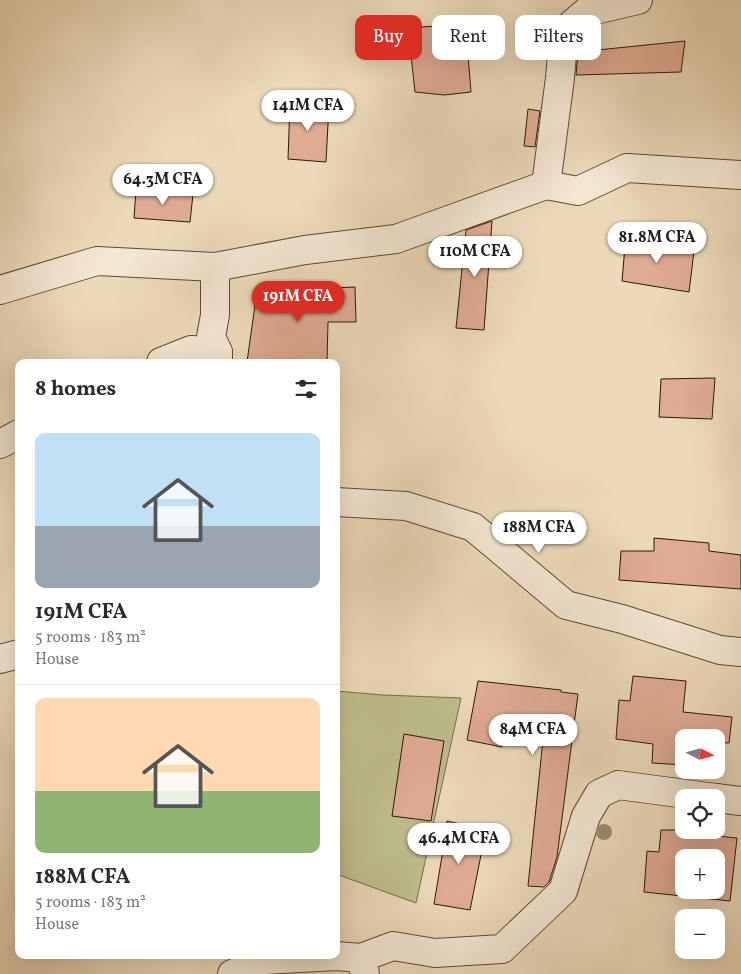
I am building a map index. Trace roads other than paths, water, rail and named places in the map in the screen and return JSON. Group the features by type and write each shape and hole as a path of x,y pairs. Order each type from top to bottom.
{"street":[{"path":"546,185 564,31 584,6 638,0"},
{"path":"0,290 97,261 216,267 305,250 396,239 546,185 578,191 627,168 741,175"},
{"path":"216,267 214,315 210,337 218,357"},
{"path":"168,359 191,350 218,357"},
{"path":"0,444 15,436"},
{"path":"340,502 406,506 472,527 566,605 622,619 720,650 741,652"},
{"path":"0,659 15,655"},
{"path":"340,957 363,966 393,946 435,953 502,950 563,891 586,816 599,794 618,785 675,793"},
{"path":"725,799 741,801"},
{"path":"232,974 264,960 282,959"}]}
